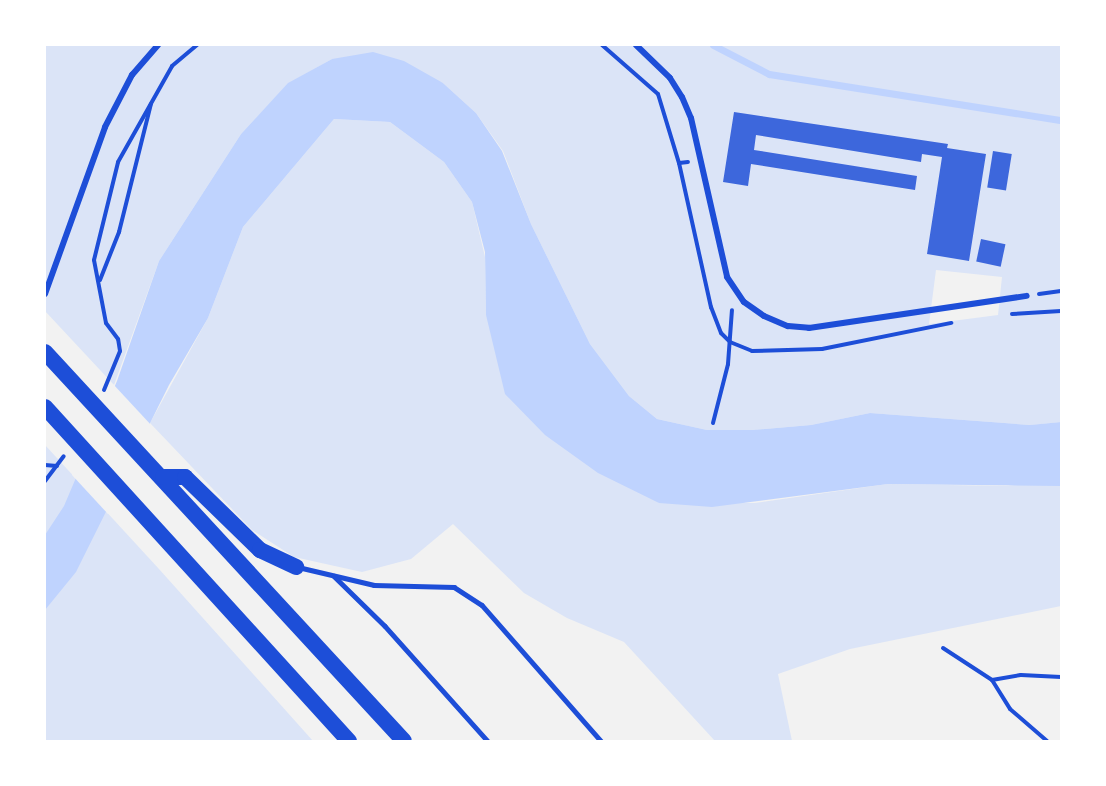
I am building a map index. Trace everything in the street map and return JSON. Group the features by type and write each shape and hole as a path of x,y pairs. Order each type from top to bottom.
{"highway":[{"path":"45,352 163,477 404,741"},
{"path":"45,407 176,547 349,741"},
{"path":"163,477 185,477 260,550 297,567"}],"street":[{"path":"45,294 105,127 132,75 158,45"},
{"path":"636,45 670,78 682,97 701,160 726,277 734,291 764,316 788,326 809,328 1027,296"}],"lane":[{"path":"297,567 374,585 454,587 482,605 601,741"},
{"path":"334,576 384,626 488,741"}],"path":[{"path":"100,397 112,377 120,351 118,339 106,323 100,280 94,260 118,162 172,66 197,45"},
{"path":"602,45 658,94 679,163 711,307 721,333 730,342 753,351 822,349 964,321"},
{"path":"100,280 119,232 152,98"},
{"path":"679,163 701,160"},
{"path":"713,423 730,342 734,291"},
{"path":"1027,296 1061,291"},
{"path":"1007,314 1061,311"},
{"path":"45,481 70,446"},
{"path":"45,465 57,466"},
{"path":"943,648 992,680 1010,709 1047,741"},
{"path":"992,680 1021,675 1061,677"}],"shaded area":[{"path":"45,45 1061,45 1061,422 1031,425 870,413 811,425 752,430 707,430 657,419 629,396 590,344 531,224 503,151 476,113 443,83 332,59 289,83 241,134 159,261 114,385 45,311","holes":["936,270 1002,277 998,315 929,324"]},
{"path":"334,119 390,122 444,162 472,202 485,257 486,315 659,503 755,503 888,484 1007,486 1061,480 1061,606 850,649 778,674 792,741 715,741 624,642 567,618 524,593 453,524 411,559 362,572 294,557 252,530 150,423 208,318 243,227"},
{"path":"45,445 159,569 313,741 45,741"}],"water":[{"path":"373,52 404,61 443,83 476,113 502,151 531,224 590,344 629,396 657,419 707,430 752,430 811,425 870,413 1030,425 1061,422 1061,486 888,484 712,507 659,503 598,473 545,435 505,394 486,315 485,252 472,202 444,162 390,122 334,119 243,227 208,318 169,385 76,572 45,610 45,535 64,506 117,381 159,261 241,134 288,83 332,59"}],"pier":[{"path":"113,384 152,426 108,514 72,475"}],"building":[{"path":"734,112 948,144 947,148 986,154 969,261 927,254 942,157 922,154 921,162 756,135 754,150 917,176 915,190 751,164 748,186 723,182"},
{"path":"993,151 1012,154 1006,191 987,188"},
{"path":"981,239 1005,244 1001,267 976,261"}],"waterway":[{"path":"713,45 769,74 1061,120"}]}
